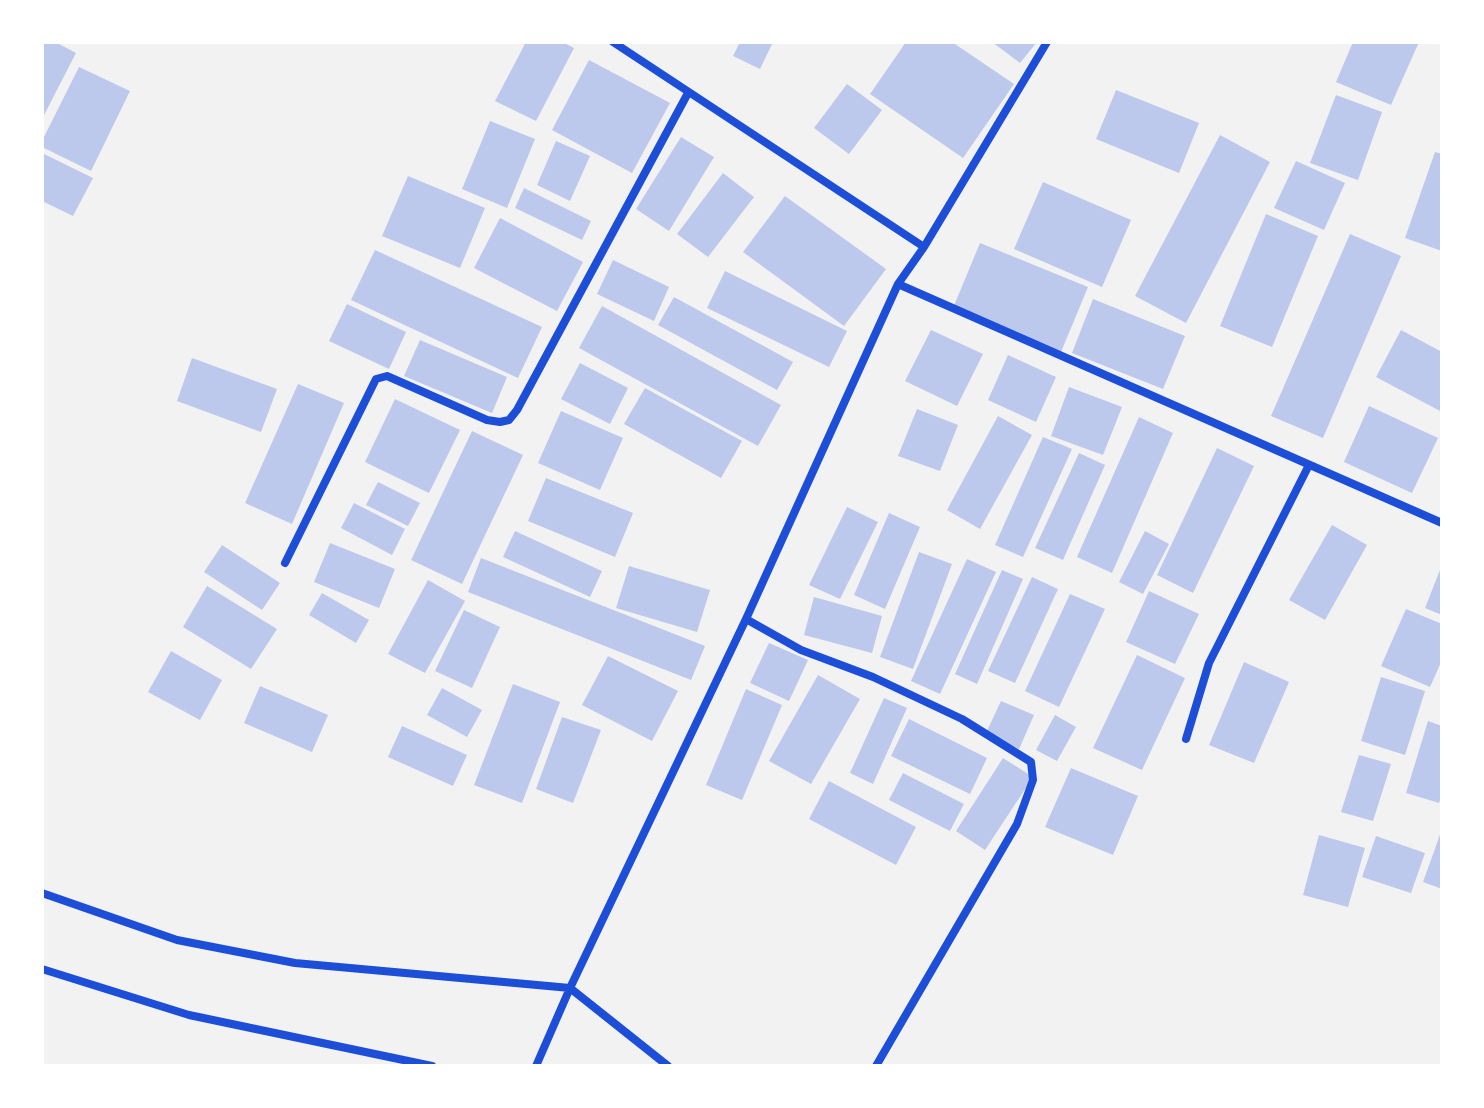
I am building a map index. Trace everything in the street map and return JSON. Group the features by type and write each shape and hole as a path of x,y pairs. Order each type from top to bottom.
{"street":[{"path":"613,42 924,247"},
{"path":"536,1065 746,619 898,284 924,247 1047,42"},
{"path":"285,563 376,379 387,376 487,420 509,420 688,93"},
{"path":"898,284 1442,523"},
{"path":"1186,739 1209,663 1309,465"},
{"path":"746,619 801,650 873,677 962,719 1031,762 1033,780 1017,824 876,1066"},
{"path":"42,893 177,940 295,963 570,988 668,1066"},
{"path":"42,969 189,1015 432,1066"}],"building":[{"path":"42,42 55,42 76,53 42,119"},
{"path":"526,42 562,42 574,48 536,121 495,101"},
{"path":"740,42 773,42 760,69 733,56"},
{"path":"906,42 952,42 1014,84 963,158 870,94"},
{"path":"992,42 1037,42 1020,63"},
{"path":"1353,42 1419,42 1391,105 1336,82"},
{"path":"589,60 670,103 632,173 552,130"},
{"path":"79,67 130,91 91,171 42,147 42,141"},
{"path":"847,84 882,110 849,154 814,128"},
{"path":"1116,90 1199,123 1179,173 1096,139"},
{"path":"1336,95 1382,112 1358,180 1310,163"},
{"path":"490,121 535,139 507,208 462,189"},
{"path":"1220,135 1270,162 1186,323 1135,296"},
{"path":"681,137 714,157 669,231 636,209"},
{"path":"556,141 590,156 570,201 537,185"},
{"path":"1435,152 1442,154 1442,251 1405,238"},
{"path":"42,153 93,178 73,216 42,201"},
{"path":"1296,161 1345,183 1324,230 1274,208"},
{"path":"723,173 754,197 708,257 677,234"},
{"path":"408,176 485,208 460,268 382,236"},
{"path":"1043,182 1131,220 1102,287 1014,249"},
{"path":"524,188 591,221 582,240 515,208"},
{"path":"785,196 886,269 844,326 743,252"},
{"path":"1266,214 1318,236 1272,347 1220,326"},
{"path":"500,218 583,262 557,311 474,268"},
{"path":"1350,234 1401,256 1323,438 1271,416"},
{"path":"980,243 1088,287 1061,352 953,308"},
{"path":"375,250 542,327 518,378 351,300"},
{"path":"613,260 669,287 654,321 597,294"},
{"path":"725,271 847,331 829,367 707,308"},
{"path":"674,297 793,362 777,390 658,325"},
{"path":"1093,299 1185,336 1163,389 1072,353"},
{"path":"347,304 406,332 389,369 329,341"},
{"path":"602,306 781,405 758,446 579,348"},
{"path":"931,330 983,354 957,406 905,381"},
{"path":"1401,330 1442,352 1442,412 1376,377"},
{"path":"420,340 507,377 492,413 404,376"},
{"path":"1008,355 1056,377 1036,422 988,400"},
{"path":"192,358 277,389 261,432 177,401"},
{"path":"580,363 628,388 610,424 561,399"},
{"path":"298,384 344,403 292,524 245,503"},
{"path":"1069,387 1122,407 1103,455 1051,436"},
{"path":"645,388 742,441 721,478 624,424"},
{"path":"395,399 460,430 429,493 365,462"},
{"path":"1369,406 1438,438 1412,493 1344,462"},
{"path":"917,409 958,425 940,471 898,456"},
{"path":"561,411 623,438 600,490 538,463"},
{"path":"998,416 1032,435 980,529 947,510"},
{"path":"1139,417 1173,433 1112,573 1077,557"},
{"path":"472,431 523,455 462,584 411,560"},
{"path":"1043,437 1072,449 1023,557 995,545"},
{"path":"1217,448 1254,466 1193,593 1157,575"},
{"path":"1079,453 1105,465 1063,560 1035,548"},
{"path":"546,478 633,513 615,557 528,521"},
{"path":"378,482 420,503 408,526 366,505"},
{"path":"354,503 405,529 392,555 341,528"},
{"path":"847,507 878,522 840,599 809,585"},
{"path":"889,513 920,527 885,609 854,595"},
{"path":"1332,525 1367,545 1325,620 1289,600"},
{"path":"515,531 602,571 590,597 503,557"},
{"path":"1145,531 1169,544 1143,594 1119,582"},
{"path":"330,543 395,569 379,608 314,582"},
{"path":"222,545 280,583 262,610 204,572"},
{"path":"919,552 952,564 913,669 880,657"},
{"path":"481,558 705,646 691,680 468,592"},
{"path":"967,559 996,572 940,694 911,681"},
{"path":"1442,565 1442,615 1425,608"},
{"path":"629,566 710,590 697,632 616,608"},
{"path":"1002,570 1023,579 977,684 955,674"},
{"path":"1032,577 1058,589 1015,683 988,671"},
{"path":"428,580 465,601 425,673 388,654"},
{"path":"207,586 277,629 251,669 183,627"},
{"path":"1149,591 1199,614 1175,664 1126,642"},
{"path":"322,593 369,620 356,643 309,615"},
{"path":"1070,594 1105,609 1059,707 1025,691"},
{"path":"814,597 882,616 872,653 804,635"},
{"path":"1406,609 1442,624 1442,660 1430,687 1381,666"},
{"path":"464,610 500,627 472,688 435,671"},
{"path":"769,643 808,660 789,701 750,683"},
{"path":"171,651 222,680 200,720 148,692"},
{"path":"1137,655 1185,678 1142,770 1093,748"},
{"path":"608,656 678,691 652,741 582,705"},
{"path":"1244,662 1289,682 1254,763 1209,745"},
{"path":"818,675 860,699 811,784 769,761"},
{"path":"1381,677 1425,691 1405,755 1361,741"},
{"path":"513,684 560,702 522,803 474,785"},
{"path":"260,686 328,715 312,752 244,723"},
{"path":"442,688 482,710 467,737 427,715"},
{"path":"746,689 782,705 742,800 706,785"},
{"path":"884,698 907,708 873,784 850,773"},
{"path":"1001,701 1034,715 1019,749 986,733"},
{"path":"1055,715 1076,727 1057,761 1036,750"},
{"path":"562,717 601,730 573,803 536,789"},
{"path":"909,719 987,758 970,794 891,756"},
{"path":"1428,721 1442,726 1442,794 1439,803 1406,793"},
{"path":"402,726 467,755 453,786 388,757"},
{"path":"1359,755 1391,764 1373,821 1341,812"},
{"path":"1003,758 1033,777 985,850 956,831"},
{"path":"1071,768 1138,796 1113,855 1045,827"},
{"path":"903,773 964,804 950,831 889,800"},
{"path":"829,781 916,827 896,865 809,819"},
{"path":"1442,829 1442,889 1423,882"},
{"path":"1319,835 1365,848 1348,907 1303,895"},
{"path":"1376,836 1425,853 1411,893 1362,877"}]}
